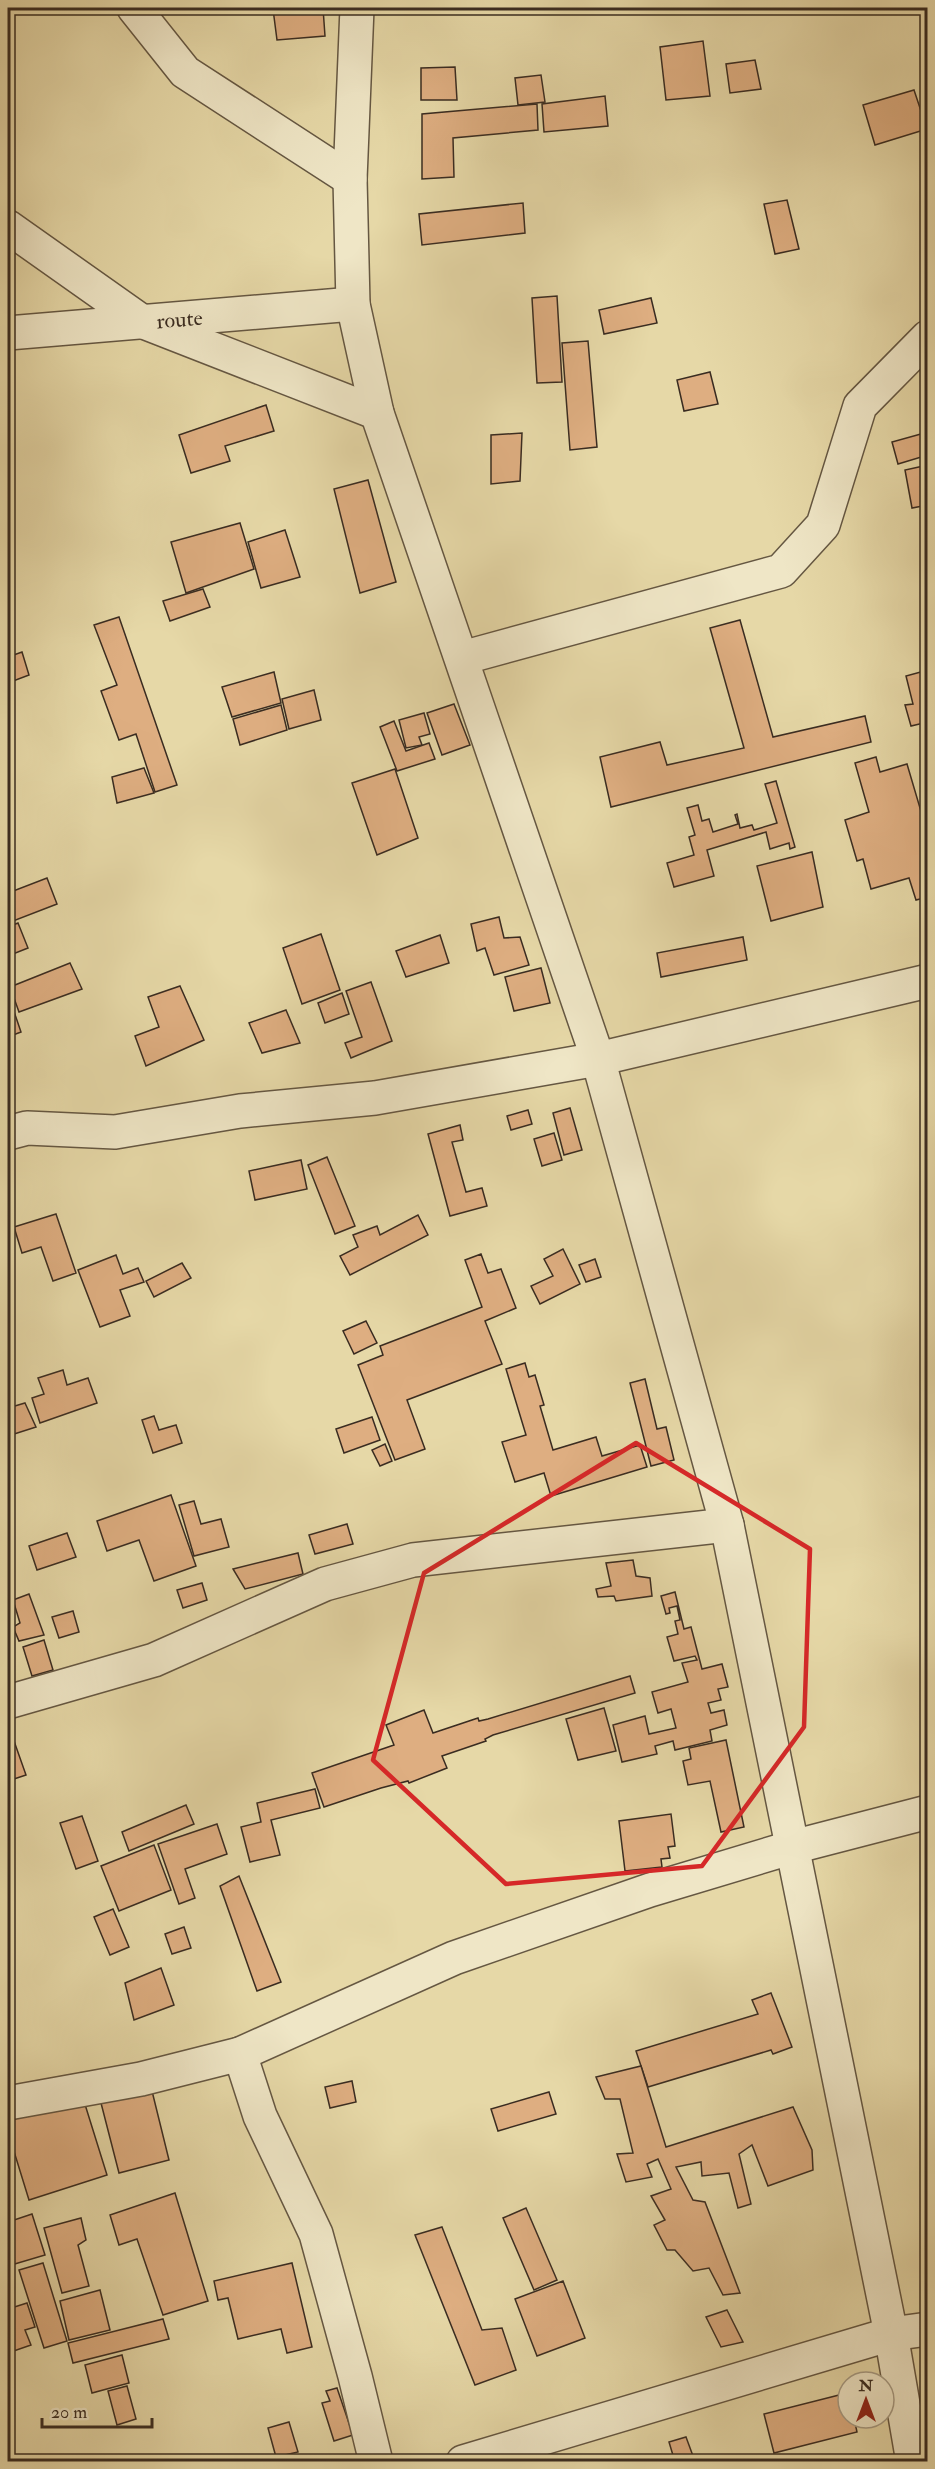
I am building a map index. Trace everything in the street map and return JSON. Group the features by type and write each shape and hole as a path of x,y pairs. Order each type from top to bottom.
{"street":[{"path":"134,8 185,72 350,179"},
{"path":"357,8 350,179 353,303 377,414 598,1059 727,1525 891,2334 913,2462"},
{"path":"8,227 141,321 377,414"},
{"name":"route","path":"8,333 353,303"},
{"path":"462,658 782,571 823,525 860,406 927,337"},
{"path":"8,1133 27,1128 115,1132 240,1112 375,1098 598,1059 927,981"},
{"path":"8,1702 154,1660 326,1584 413,1560 727,1525"},
{"path":"8,2103 141,2079 240,2054 454,1958 650,1890 793,1847 927,1812"},
{"path":"240,2054 260,2116 316,2234 376,2462"},
{"path":"462,2462 891,2334 927,2329"}],"highlighted area":[{"path":"636,1443 810,1549 804,1727 702,1866 506,1884 373,1760 424,1573"}],"building":[{"path":"323,8 325,36 277,40 273,9"},
{"path":"703,41 710,96 666,100 660,47"},
{"path":"755,60 761,89 730,93 726,64"},
{"path":"455,67 457,100 421,100 421,68"},
{"path":"541,75 545,102 518,105 515,78"},
{"path":"914,90 927,129 875,145 863,105"},
{"path":"605,96 608,126 544,132 542,104"},
{"path":"537,104 538,130 453,138 454,177 422,179 422,114"},
{"path":"787,200 799,249 775,254 764,204"},
{"path":"523,203 525,233 422,245 419,214"},
{"path":"557,296 562,382 537,383 532,298"},
{"path":"651,298 657,323 604,334 599,310"},
{"path":"588,341 597,447 570,450 562,343"},
{"path":"710,372 718,404 684,411 677,380"},
{"path":"266,405 274,431 225,446 230,461 191,473 179,435"},
{"path":"928,432 928,455 898,464 892,442"},
{"path":"522,433 520,481 491,484 491,435"},
{"path":"928,465 928,505 912,508 905,470"},
{"path":"368,480 396,582 360,593 334,489"},
{"path":"240,523 254,569 186,593 171,542"},
{"path":"285,530 300,577 261,588 248,542"},
{"path":"203,589 210,607 170,621 163,601"},
{"path":"119,617 177,785 155,792 136,734 119,740 101,691 117,685 94,625"},
{"path":"740,620 773,737 865,716 871,742 611,807 600,757 660,742 667,765 744,748 710,628"},
{"path":"22,652 29,675 8,683 8,657"},
{"path":"928,670 928,722 911,726 905,705 913,704 906,676"},
{"path":"274,672 281,703 232,717 222,687"},
{"path":"314,690 321,720 289,729 282,699"},
{"path":"454,704 470,745 442,755 427,713"},
{"path":"281,705 287,730 240,745 233,719"},
{"path":"424,713 430,734 419,737 422,745 406,748 399,720"},
{"path":"394,721 406,751 429,743 435,759 397,771 380,727"},
{"path":"876,757 880,772 907,764 928,835 928,897 916,900 909,878 871,889 863,859 857,861 845,820 869,812 855,763"},
{"path":"144,768 154,793 117,803 112,777"},
{"path":"395,769 418,838 377,855 352,783"},
{"path":"776,781 795,847 790,849 789,843 770,849 766,832 707,850 714,876 674,887 667,863 694,855 689,837 695,835 687,808 698,805 702,821 709,819 713,832 738,824 735,815 737,814 740,828 752,825 754,830 777,823 765,784"},
{"path":"812,852 823,907 771,921 757,866"},
{"path":"47,878 57,904 8,923 8,893"},
{"path":"499,917 504,938 520,937 529,965 494,975 485,948 477,951 471,924"},
{"path":"18,923 28,948 8,956 8,927"},
{"path":"321,934 340,990 302,1004 283,948"},
{"path":"440,935 449,963 406,977 396,951"},
{"path":"743,937 747,960 661,977 657,953"},
{"path":"70,963 82,989 19,1012 10,987"},
{"path":"541,968 550,1003 514,1011 505,977"},
{"path":"371,982 392,1041 351,1058 345,1043 362,1037 346,991"},
{"path":"180,986 204,1040 146,1066 135,1036 159,1027 148,997"},
{"path":"342,993 349,1014 325,1023 318,1003"},
{"path":"8,994 21,1032 8,1037"},
{"path":"286,1010 300,1043 262,1053 249,1023"},
{"path":"570,1108 582,1150 564,1155 553,1113"},
{"path":"528,1110 532,1124 511,1130 507,1116"},
{"path":"460,1125 463,1140 452,1142 466,1192 482,1188 487,1206 450,1216 428,1134"},
{"path":"554,1133 562,1160 542,1166 534,1139"},
{"path":"327,1157 355,1226 335,1234 308,1165"},
{"path":"301,1160 307,1189 255,1200 249,1171"},
{"path":"56,1214 76,1273 53,1281 41,1247 22,1253 14,1227"},
{"path":"418,1215 428,1235 350,1275 340,1256 358,1247 353,1235 377,1226 380,1235"},
{"path":"563,1249 580,1284 540,1304 531,1286 553,1276 544,1259"},
{"path":"481,1254 488,1273 501,1269 516,1308 485,1321 502,1364 407,1400 425,1449 395,1460 358,1365 383,1355 380,1346 482,1307 465,1260"},
{"path":"116,1255 123,1274 138,1268 144,1282 120,1290 130,1316 100,1327 78,1270"},
{"path":"595,1259 601,1277 586,1282 579,1265"},
{"path":"182,1263 191,1278 154,1297 146,1281"},
{"path":"366,1321 377,1343 354,1354 343,1331"},
{"path":"525,1363 529,1377 535,1375 544,1405 540,1406 553,1450 596,1437 602,1456 640,1445 647,1467 551,1496 544,1473 515,1482 502,1442 526,1435 506,1369"},
{"path":"63,1370 67,1385 88,1378 97,1403 40,1423 32,1398 44,1394 38,1378"},
{"path":"645,1379 657,1429 666,1427 674,1460 651,1466 630,1383"},
{"path":"25,1403 36,1427 8,1436 8,1408"},
{"path":"154,1416 159,1430 176,1425 182,1443 153,1453 142,1420"},
{"path":"372,1417 380,1440 344,1453 336,1429"},
{"path":"385,1444 392,1461 380,1466 372,1450"},
{"path":"171,1495 196,1566 154,1581 139,1540 107,1551 97,1521"},
{"path":"194,1501 201,1524 221,1519 229,1547 194,1556 179,1505"},
{"path":"347,1524 353,1544 315,1554 309,1535"},
{"path":"67,1533 76,1557 37,1570 29,1546"},
{"path":"298,1553 303,1574 245,1589 233,1569"},
{"path":"633,1560 636,1576 650,1578 652,1596 616,1601 614,1596 598,1597 596,1589 611,1586 606,1563"},
{"path":"202,1583 207,1600 183,1608 177,1590"},
{"path":"675,1592 684,1629 691,1627 702,1669 722,1664 728,1687 718,1689 721,1700 708,1703 711,1713 724,1710 727,1725 710,1730 712,1741 675,1750 673,1741 655,1746 657,1754 622,1762 613,1725 645,1716 649,1734 676,1728 671,1709 658,1713 652,1692 688,1682 682,1663 697,1660 695,1656 674,1661 667,1637 678,1634 675,1621 680,1620 677,1606 669,1608 670,1613 666,1614 661,1596"},
{"path":"29,1594 44,1635 19,1641 13,1627 20,1623 13,1600"},
{"path":"73,1611 79,1632 59,1638 52,1617"},
{"path":"44,1640 53,1670 32,1676 23,1647"},
{"path":"630,1676 635,1693 493,1735 485,1739 486,1741 442,1756 447,1768 409,1783 408,1781 381,1788 324,1807 312,1773 394,1745 386,1725 424,1710 433,1733 478,1718 479,1721 488,1719"},
{"path":"604,1708 616,1751 578,1760 566,1719"},
{"path":"8,1724 26,1775 11,1780 8,1771"},
{"path":"726,1740 744,1827 721,1832 710,1781 688,1785 683,1761 691,1759 689,1748"},
{"path":"315,1789 320,1808 271,1820 280,1855 250,1862 241,1827 261,1822 257,1803"},
{"path":"186,1805 194,1824 129,1851 122,1832"},
{"path":"671,1814 675,1846 668,1847 670,1858 661,1859 662,1867 625,1871 619,1821"},
{"path":"82,1816 98,1861 76,1869 60,1823"},
{"path":"217,1824 227,1854 185,1869 195,1898 179,1904 158,1844"},
{"path":"154,1845 171,1890 119,1911 101,1866"},
{"path":"239,1876 281,1982 257,1991 220,1886"},
{"path":"113,1909 129,1947 110,1955 94,1917"},
{"path":"184,1927 191,1948 172,1954 165,1934"},
{"path":"161,1968 174,2005 134,2020 125,1983"},
{"path":"771,1993 792,2047 773,2054 771,2050 648,2087 636,2051 758,2014 752,2000"},
{"path":"641,2066 666,2147 793,2107 812,2150 813,2170 768,2186 752,2145 739,2154 751,2204 738,2208 729,2173 702,2176 701,2162 676,2167 693,2200 705,2202 740,2293 723,2295 709,2268 693,2271 675,2250 667,2250 654,2225 665,2220 651,2196 671,2189 658,2159 647,2164 652,2177 626,2182 617,2154 633,2153 620,2099 605,2099 596,2077"},
{"path":"352,2081 356,2102 330,2108 325,2087"},
{"path":"152,2091 169,2160 119,2173 101,2103"},
{"path":"549,2092 556,2114 498,2131 491,2109"},
{"path":"83,2098 107,2175 29,2200 8,2132 8,2121"},
{"path":"175,2193 208,2301 163,2315 137,2239 119,2245 110,2215"},
{"path":"526,2208 557,2280 534,2290 503,2218"},
{"path":"32,2214 45,2255 8,2266 8,2222"},
{"path":"81,2218 86,2240 78,2245 89,2286 62,2293 44,2228"},
{"path":"442,2227 482,2330 502,2328 516,2370 475,2385 415,2235"},
{"path":"43,2263 67,2341 44,2348 19,2270"},
{"path":"292,2263 312,2347 287,2353 281,2329 238,2339 228,2298 218,2300 214,2281"},
{"path":"563,2281 585,2338 537,2356 515,2299"},
{"path":"100,2290 110,2330 69,2340 60,2301"},
{"path":"27,2303 35,2327 25,2330 31,2345 8,2353 8,2309"},
{"path":"727,2310 743,2342 721,2347 706,2317"},
{"path":"163,2319 169,2339 73,2363 68,2343"},
{"path":"122,2355 129,2383 92,2393 85,2365"},
{"path":"127,2386 136,2419 117,2425 108,2391"},
{"path":"337,2388 353,2435 334,2441 322,2403 330,2401 326,2391"},
{"path":"836,2396 836,2430 857,2430 857,2432 774,2453 764,2414"},
{"path":"289,2422 298,2452 276,2457 268,2428"},
{"path":"686,2437 693,2456 675,2462 669,2442"},
{"path":"8,2440 13,2462 8,2462"},
{"path":"619,2457 620,2462 594,2462"}]}
